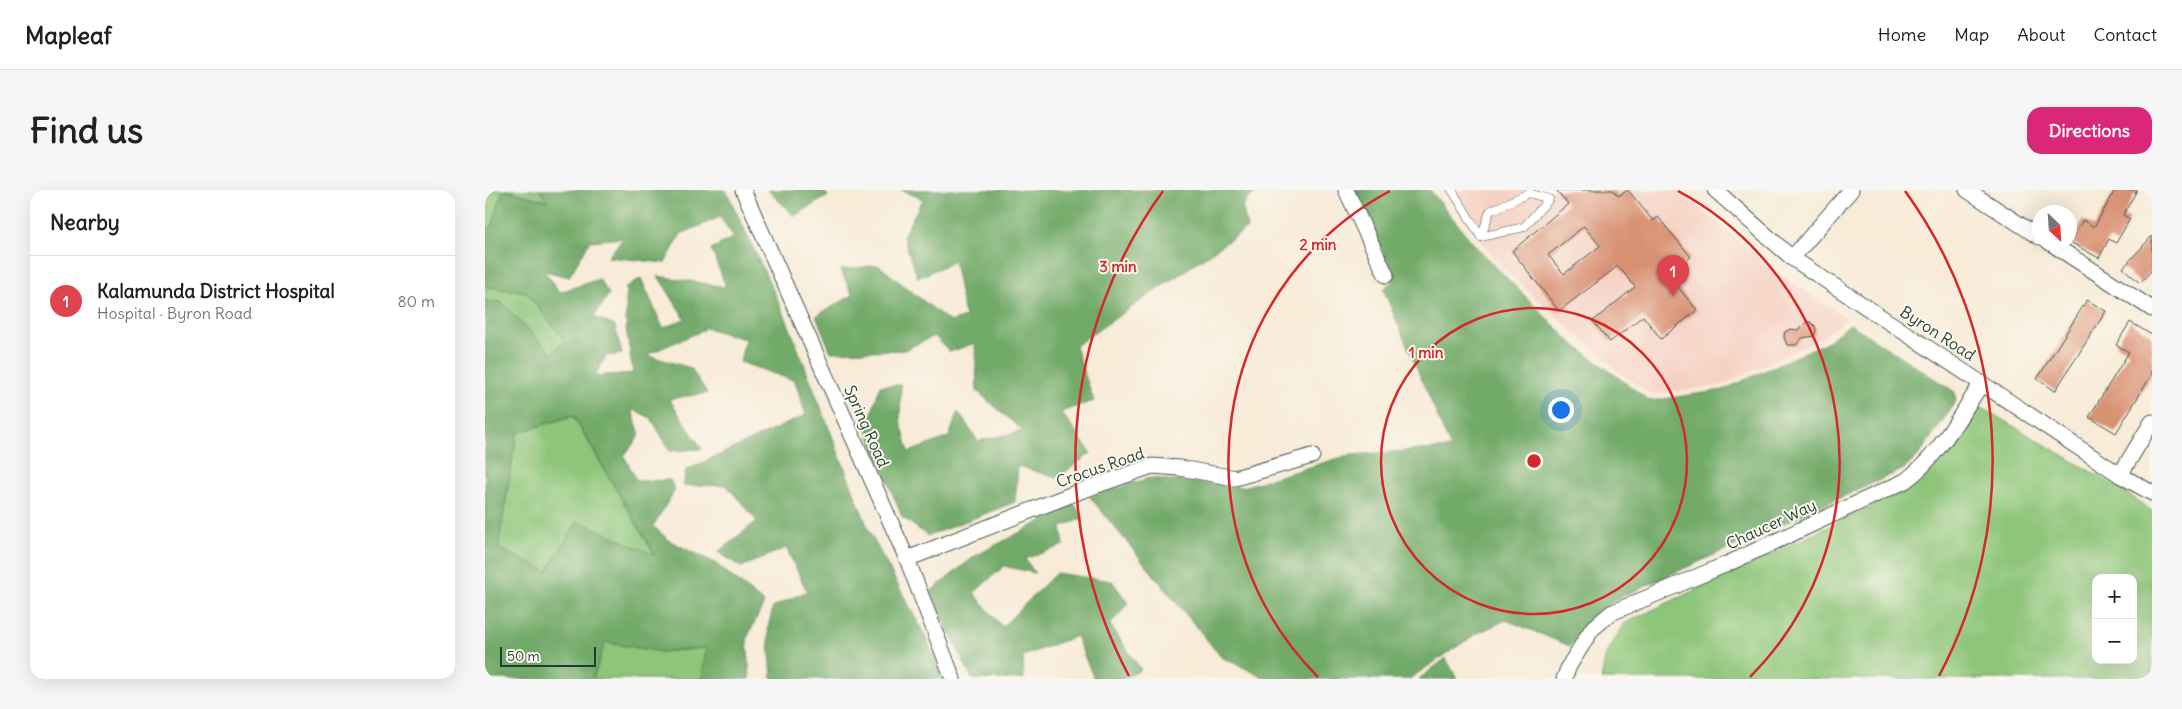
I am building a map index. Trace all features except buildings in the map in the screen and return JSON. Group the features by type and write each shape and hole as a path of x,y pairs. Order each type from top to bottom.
{"street":[{"name":"Spring Road","path":"743,190 907,560 953,679"},
{"path":"1346,190 1386,275"},
{"name":"Byron Road","path":"1715,190 1791,258 2120,475 2152,494"},
{"path":"1791,258 1851,190"},
{"path":"1967,190 2032,232"},
{"path":"2061,250 2152,309"},
{"name":"Chaucer Way","path":"1564,679 1569,666 1592,629 1611,613 1745,555 1905,481 1920,470 1938,449 1982,383"},
{"path":"2120,475 2152,422"},
{"name":"Crocus Road","path":"907,560 1078,492 1152,466 1180,468 1235,478 1312,456"}],"lane":[{"path":"1452,190 1481,237"},
{"path":"1529,192 1549,199 1525,227 1481,237 1489,211 1529,192"}],"shaded area":[{"path":"1442,190 1679,190 1778,274 1847,318 1823,337 1721,386 1652,394 1623,375 1501,267"}],"green space":[{"path":"485,190 503,190 492,227 485,229"},
{"path":"503,190 547,201 539,190 726,190 786,318 870,533 928,641 943,679 772,679 768,628 773,607 807,591 786,548 741,567 718,552 757,521 726,485 683,486 686,470 806,415 795,381 740,362 745,339 702,327 704,330 646,355 691,368 707,393 669,399 702,449 670,451 651,418 632,409 640,435 624,456 637,481 670,480 675,490 653,526 670,541 715,563 764,603 747,638 750,679 702,679 706,648 661,652 605,642 593,679 485,679 485,301 500,302 552,353 564,340 526,292 487,287 485,285 485,229 492,227","holes":["720,217 734,237 711,249 726,287 658,276 685,319 663,328 641,278 626,287 626,328 633,373 595,376 606,356 622,354 615,326 594,317 609,294 599,279 560,292 544,271 569,277 590,241 623,238 608,257 665,263 681,234","573,415 655,555 578,521 547,571 498,548 517,433"]},
{"path":"505,190 539,190 548,201"},
{"path":"768,190 823,190 828,196 794,216"},
{"path":"901,190 1255,190 1256,192 1242,205 1247,228 1075,346 1094,401 1061,412 1091,453 1057,478 1018,466 1015,502 928,536 902,517 867,429 880,386 901,385 900,420 909,452 949,437 958,412 978,441 1023,431 977,391 975,343 950,352 934,336 904,350 831,352 816,316 853,295 840,270 878,265 950,322 965,317 954,261 918,278 903,236 923,199"},
{"path":"1354,190 1430,190 1477,248 1573,344 1650,401 1723,390 1827,342 1850,324 1955,392 1956,401 1918,456 1904,469 1619,598 1592,619 1570,646 1506,620 1476,634 1409,679 1268,679 1221,657 1090,497 1149,478 1243,487 1349,455 1451,448 1383,289 1394,280 1393,273"},
{"path":"485,285 487,287 526,292 564,340 552,354 501,302 485,301"},
{"path":"1979,406 2124,491 2152,511 2152,679 1601,679 1606,654 1625,623 1921,483"},
{"path":"573,416 655,556 547,571 498,548 517,433"},
{"path":"1074,504 1084,518 1061,527 1064,545 1025,559 1035,573 1004,566 974,593 1002,627 1056,573 1112,581 1128,603 1110,625 1141,670 1122,679 1094,679 1076,636 1023,656 1024,679 972,679 930,592 975,556"},
{"path":"605,642 661,652 706,648 702,679 593,679"},
{"path":"1446,658 1457,679 1419,679"}],"place":[{"name":"Kalamunda District Hospital","path":"1673,296"}]}
